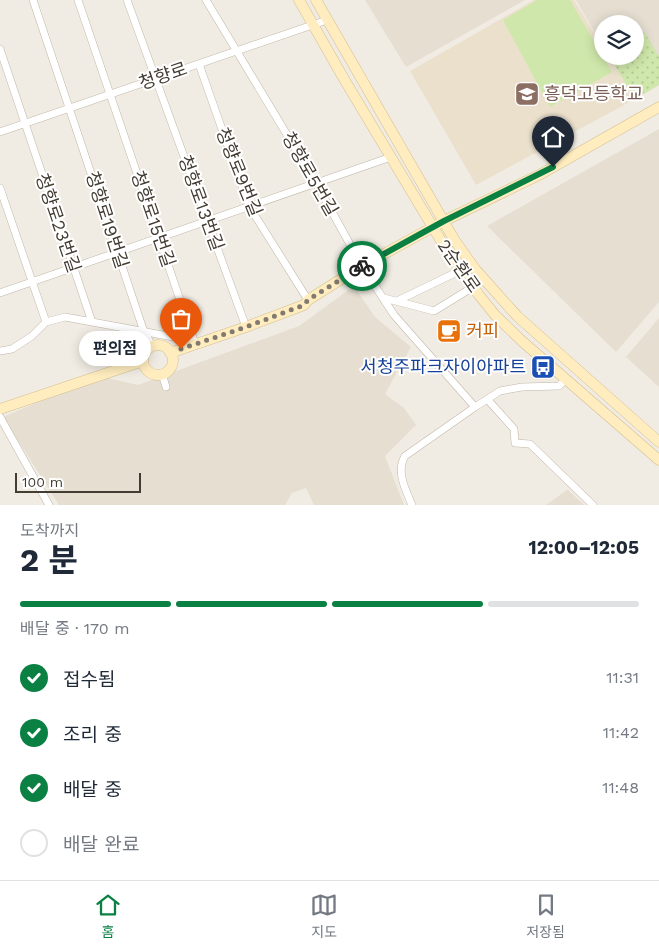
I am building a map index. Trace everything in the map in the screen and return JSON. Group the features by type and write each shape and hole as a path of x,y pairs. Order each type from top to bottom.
{"main road":[{"name":"2순환로","path":"299,0 433,227 473,287 495,315 659,460"},
{"name":"2순환로","path":"316,0 444,221 474,269 517,316 659,442"},
{"path":"170,353 304,305 308,300 362,266 444,221 541,174 659,107"},
{"path":"161,346 170,353 172,364 170,369 162,374 157,375 145,368 143,361 145,354 153,347 161,346"},
{"path":"0,409 143,361"}],"street":[{"name":"청향로19번길","path":"33,0 144,332 153,347"},
{"name":"청향로15번길","path":"78,0 195,344"},
{"name":"청향로13번길","path":"127,0 246,327"},
{"name":"청향로5번길","path":"206,0 316,183 362,266 394,315 475,407"},
{"name":"청향로","path":"0,132 327,20"},
{"name":"청향로23번길","path":"0,48 92,322"},
{"name":"청향로9번길","path":"199,64 249,206 308,300"},
{"path":"0,293 391,157"},
{"path":"0,188 46,322"},
{"path":"397,301 453,274 459,268"},
{"path":"384,298 434,311 473,287"},
{"path":"0,351 12,348 32,336 46,322 65,317 184,339 195,344"},
{"path":"162,374 166,387"},
{"path":"412,505 400,470 405,456 500,391 522,387 559,386 566,379"},
{"path":"488,400 514,429 516,443 530,444 593,505"},
{"path":"0,417 49,505"}],"shaded area":[{"path":"365,0 525,0 406,67"},
{"name":"흥덕고등학교","path":"534,0 574,0 594,33 594,65 614,65 635,99 476,185 410,71"},
{"path":"576,0 659,0 659,85 635,99 614,65 644,65 644,15 594,15 594,31"},
{"path":"659,129 659,302 616,352 487,226"},
{"path":"354,286 375,317 411,347 385,394 404,408 416,425 385,456 404,505 314,505 306,488 292,493 285,505 59,505 3,417 99,376 138,385 299,326"},
{"path":"659,318 659,387 626,357"},
{"path":"567,490 584,505 546,505"}],"green space":[{"path":"537,0 570,0 594,41 594,65 608,65 612,72 550,107 503,20"},
{"path":"644,32 659,56 659,85 635,99 614,65 644,65"}],"way so far":[{"path":"181,349 304,305 308,300 362,266"}],"place":[{"name":"흥덕고등학교","path":"527,94"},
{"name":"커피","path":"449,331"},
{"name":"편의점","path":"181,349"},
{"name":"서청주파크자이아파트","path":"543,367"}],"route":[{"path":"362,266 444,221 553,167"}]}
